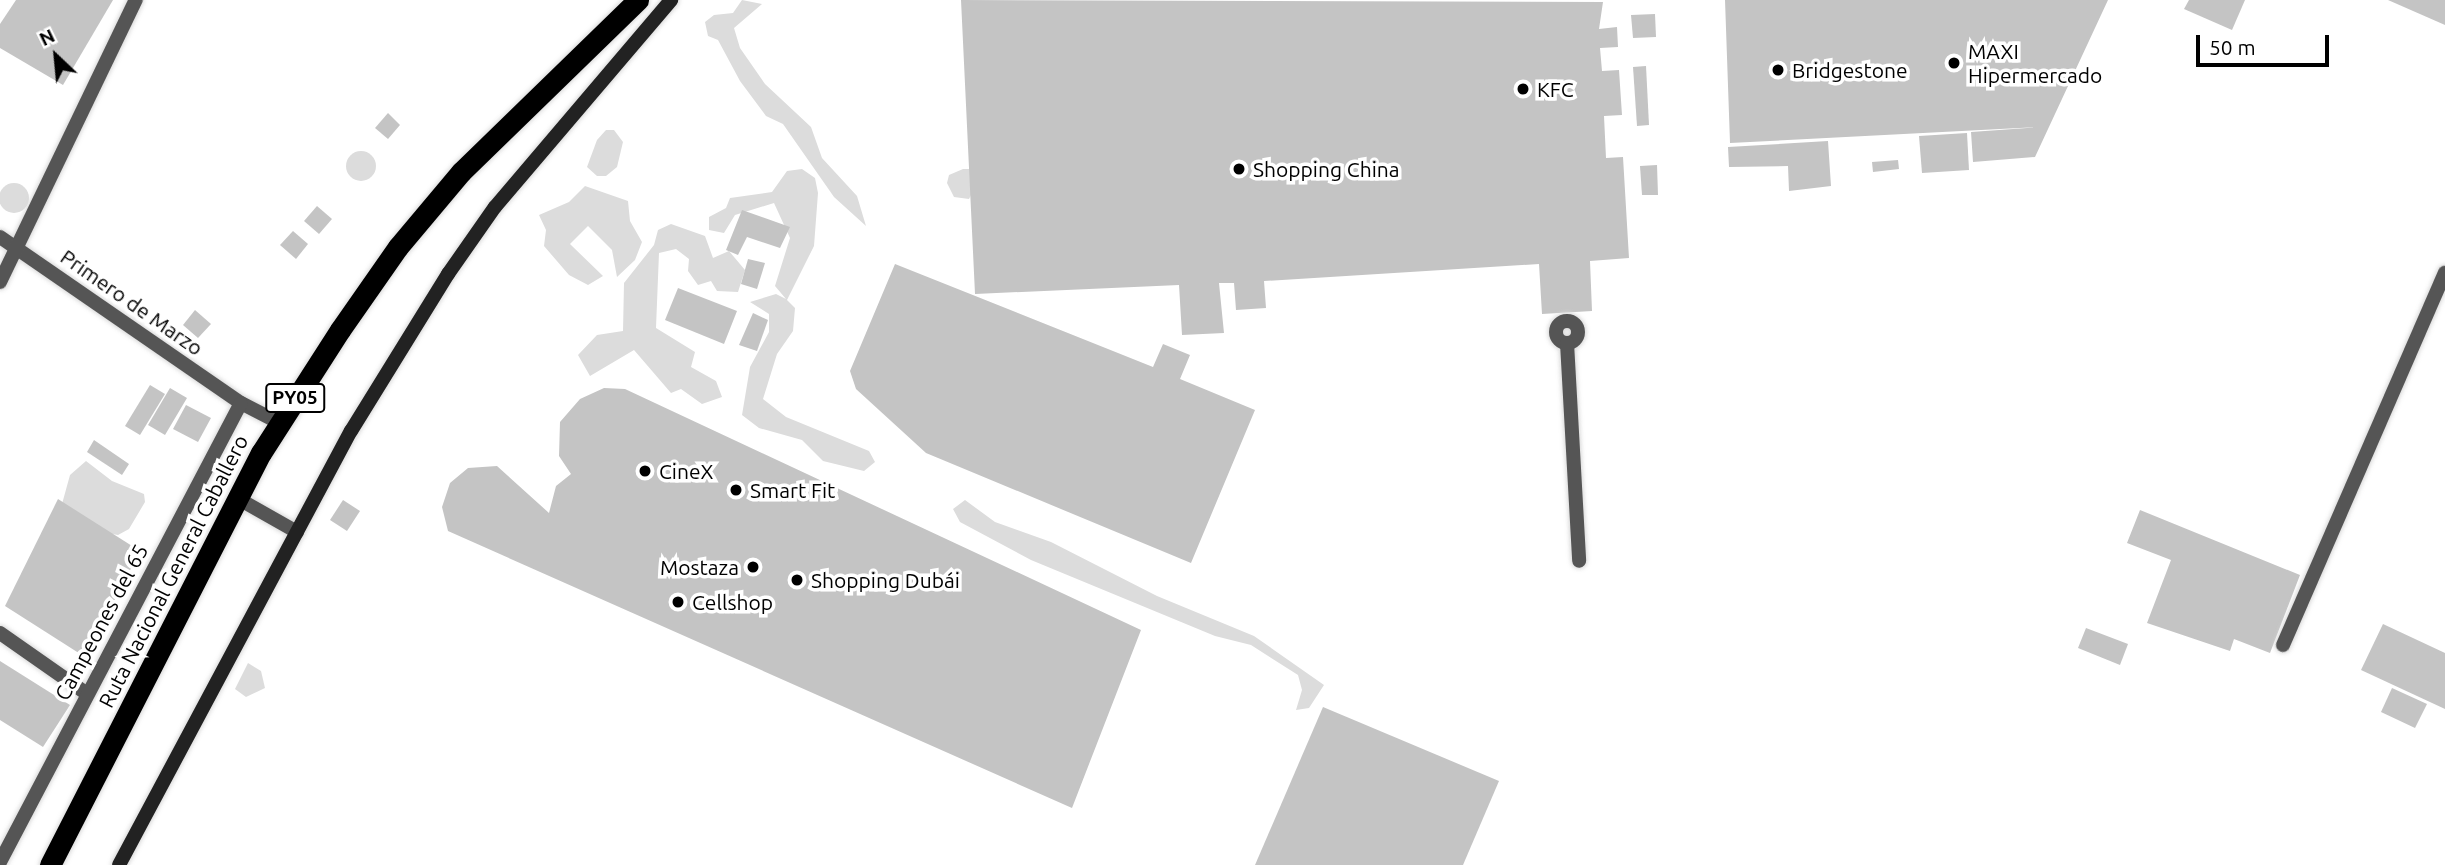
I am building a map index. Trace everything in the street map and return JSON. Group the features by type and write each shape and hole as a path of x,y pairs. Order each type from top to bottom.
{"highway":[{"name":"Ruta Nacional General Caballero","path":"50,865 278,422 398,247 461,172 638,0"}],"street":[{"path":"0,282 136,0"},
{"path":"119,865 297,532 448,274 495,207 671,0"},
{"name":"Primero de Marzo","path":"0,237 241,403 278,422"},
{"path":"2283,645 2441,293 2445,273"},
{"path":"1566,316 1556,331 1567,343 1579,561"},
{"name":"Campeones del 65","path":"0,862 241,403"},
{"path":"237,498 297,532"},
{"path":"0,633 87,694"}],"shaded area":[{"path":"742,0 762,4 734,28 740,48 765,84 811,127 822,158 857,196 866,226 834,197 783,124 766,116 740,81 718,40 708,36 705,22 714,15 733,13"},
{"path":"606,130 614,130 623,142 617,167 606,176 597,176 587,167 597,140"},
{"path":"361,151 372,155 376,166 372,177 361,181 350,177 346,166 350,155"},
{"path":"802,169 815,178 818,193 814,246 787,300 795,308 793,331 777,354 763,399 786,417 869,451 875,462 864,471 823,461 802,440 759,428 742,415 750,367 769,332 769,314 750,302 776,294 786,299 775,286 790,238 774,203 735,215 724,233 709,230 709,217 726,208 730,198 772,192 787,171"},
{"path":"963,169 972,169 976,185 969,199 954,197 947,183 949,175"},
{"path":"14,183 25,187 29,198 25,209 14,213 3,209 -1,198 3,187"},
{"path":"585,186 628,201 630,221 642,242 635,260 617,277 612,250 588,226 570,244 603,276 588,285 569,275 544,246 546,230 539,215 569,202"},
{"path":"671,224 705,236 713,258 729,251 745,270 738,292 717,291 711,281 698,285 688,271 689,259 676,249 659,253 656,328 695,352 691,367 716,381 722,397 702,404 681,389 671,393 634,350 590,376 578,355 597,335 623,331 624,283 654,245 658,230"},
{"path":"86,461 112,481 144,494 145,502 129,529 118,535 101,532 62,504 70,475"},
{"path":"965,500 995,522 1051,542 1157,596 1254,636 1324,685 1309,708 1296,710 1302,690 1298,675 1251,645 1215,636 1031,560 960,522 953,509"},
{"path":"248,663 261,671 265,688 246,697 235,689"}],"building":[{"path":"16,0 113,0 63,85 0,48 0,24"},
{"name":"Shopping China","path":"961,0 1603,2 1599,29 1617,27 1618,47 1600,48 1602,71 1619,70 1622,115 1604,116 1606,158 1623,157 1629,258 1590,261 1592,311 1542,314 1539,264 1264,281 1266,308 1236,310 1234,283 1219,283 1224,333 1182,335 1179,285 975,294"},
{"name":"MAXI Hipermercado","path":"1725,0 2108,0 2035,157 1973,162 1971,132 2040,127 1730,143"},
{"path":"2189,0 2245,0 2232,30 2184,9"},
{"path":"2388,0 2445,0 2445,25"},
{"path":"1655,14 1656,37 1633,38 1631,15"},
{"path":"1646,66 1649,125 1637,126 1633,67"},
{"path":"388,113 400,125 388,139 375,128"},
{"path":"1967,133 1969,170 1922,173 1919,136"},
{"path":"1828,141 1831,186 1789,191 1788,166 1729,167 1728,147"},
{"path":"1898,160 1899,169 1873,172 1872,162"},
{"path":"1657,165 1658,195 1642,195 1640,166"},
{"path":"317,206 332,219 319,234 304,221"},
{"path":"742,210 790,227 780,248 747,237 738,255 726,250"},
{"path":"293,231 308,244 296,259 280,245"},
{"path":"748,259 765,263 757,289 741,284"},
{"path":"895,264 1153,367 1163,344 1190,355 1180,379 1255,410 1191,563 926,453 856,389 850,371"},
{"path":"678,288 737,311 724,344 665,320"},
{"path":"195,310 211,324 198,338 183,325"},
{"path":"753,313 768,320 757,351 739,345"},
{"path":"150,385 165,394 140,435 125,426"},
{"path":"170,388 187,398 165,435 148,425"},
{"name":"Shopping Dubái","path":"604,388 625,389 1141,630 1072,808 448,531 442,507 450,483 468,468 497,466 549,513 556,486 571,474 559,456 560,422 580,399"},
{"path":"186,405 211,418 198,442 173,429"},
{"path":"94,440 129,464 122,475 87,452"},
{"path":"58,499 140,551 85,657 5,606"},
{"path":"343,500 360,511 347,531 330,520"},
{"path":"2140,510 2300,575 2270,653 2234,639 2230,651 2147,623 2171,560 2127,543"},
{"path":"2383,624 2445,653 2445,709 2361,670"},
{"path":"2086,628 2128,644 2120,665 2078,648"},
{"path":"0,661 70,705 43,747 0,720"},
{"path":"2392,688 2427,704 2415,728 2381,712"},
{"path":"1323,707 1499,781 1463,865 1255,865"}],"place":[{"name":"MAXI Hipermercado","path":"1954,63"},
{"name":"Bridgestone","path":"1778,70"},
{"name":"KFC","path":"1523,89"},
{"name":"Shopping China","path":"1239,169"},
{"name":"CineX","path":"645,471"},
{"name":"Smart Fit","path":"736,490"},
{"name":"Mostaza","path":"753,567"},
{"name":"Shopping Dubái","path":"797,580"},
{"name":"Cellshop","path":"678,602"}]}
